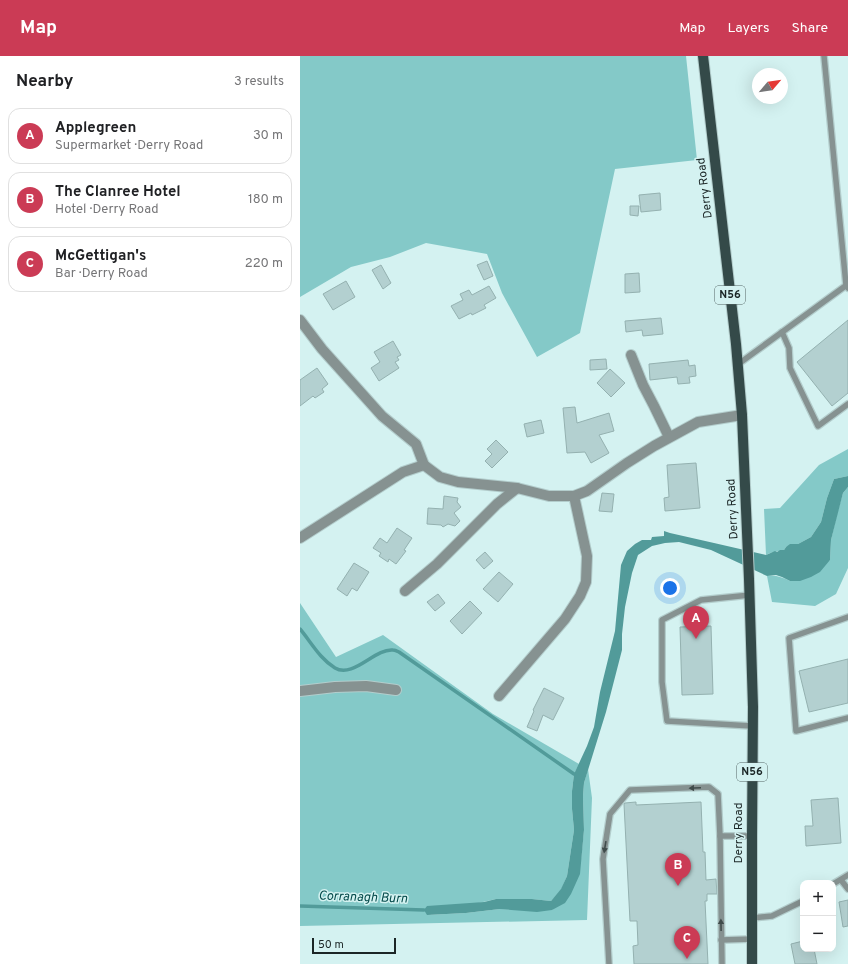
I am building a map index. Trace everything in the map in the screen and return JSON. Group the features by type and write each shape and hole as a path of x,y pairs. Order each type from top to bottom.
{"main road":[{"name":"Derry Road","path":"702,56 736,344 742,415 750,595 752,726 752,964"}],"street":[{"path":"300,320 322,349 382,416 416,444 424,465 440,477 458,482 517,488 549,496 574,496 587,490 668,437 698,422 742,415"},
{"path":"632,355 643,385 668,437"},
{"path":"300,538 403,472 424,465"},
{"path":"405,591 437,564 497,504 517,488"},
{"path":"499,696 565,619 580,596 586,582 587,556 574,496"},
{"path":"300,691 335,687 366,686 396,690"}],"lane":[{"path":"737,365 847,286 824,56"},
{"path":"782,332 789,348 790,368 818,426 848,404"},
{"path":"750,595 701,600 662,620 662,682 667,721 752,726"},
{"path":"848,617 789,638 796,730 848,718"},
{"path":"609,964 603,859 610,814 630,790 709,787 718,794 722,964"},
{"path":"720,836 752,836"},
{"path":"836,882 848,875"},
{"path":"841,880 848,889"},
{"path":"752,918 772,916 800,902"},
{"path":"722,940 752,939"}],"shaded area":[{"path":"300,56 686,56 697,160 615,169 580,333 537,357 502,293 487,254 426,243 390,257 351,267 300,297"},
{"path":"848,449 848,476 834,479 827,498 821,522 811,537 798,544 786,547 784,550 766,555 764,509 780,508 819,465"},
{"path":"848,476 848,487 843,493 831,540 830,560 820,572 811,577 800,581 790,581 776,575 767,576 711,550 679,542 652,546 638,555 632,573 625,607 622,650 606,712 584,783 584,830 580,874 571,894 565,903 552,910 537,912 500,909 466,913 427,915 424,910 427,906 484,902 496,899 532,899 551,901 561,889 567,876 574,830 572,791 574,774 594,727 600,692 615,631 621,565 627,551 642,540 651,540 652,537 664,536 664,531 766,555 775,551 777,552 784,550 790,544 798,544 811,537 821,522 827,498 834,479"},
{"path":"848,487 848,568 836,594 815,606 772,602 767,576 784,578 790,581 830,560 831,540 837,514 843,493"},
{"path":"300,603 336,657 383,635 493,714 579,764 574,774 572,791 574,830 567,876 561,890 551,901 532,899 496,899 427,915 466,913 500,909 552,910 581,859 584,830 584,783 588,769 592,798 587,920 300,926"}],"building":[{"path":"660,193 661,210 641,212 639,195"},
{"path":"630,206 639,206 638,216 630,215"},
{"path":"487,261 493,276 484,280 477,265"},
{"path":"381,265 391,283 383,289 372,270"},
{"path":"639,273 640,292 625,293 625,274"},
{"path":"346,281 355,297 333,310 323,294"},
{"path":"489,286 496,298 484,305 486,308 472,315 471,313 459,319 451,306 463,300 460,294 469,290 472,295"},
{"path":"661,318 663,334 643,336 642,330 626,332 625,321"},
{"path":"848,320 848,393 832,406 797,362"},
{"path":"393,341 401,355 397,357 399,360 395,362 399,368 379,381 371,368 380,362 374,352"},
{"path":"606,359 607,369 590,370 590,360"},
{"path":"688,360 689,366 695,365 696,376 689,377 690,383 678,384 677,377 650,380 649,364"},
{"path":"317,368 328,384 322,389 324,392 315,398 313,396 300,406 300,380"},
{"path":"610,369 625,383 611,397 597,383"},
{"path":"575,407 577,423 609,413 614,431 599,435 609,453 591,463 585,452 567,453 563,408"},
{"path":"541,420 544,433 527,437 524,424"},
{"path":"496,440 508,452 492,468 485,461 492,454 487,449"},
{"path":"696,463 700,508 665,511 664,498 669,497 667,465"},
{"path":"602,493 614,494 612,512 599,511"},
{"path":"444,496 458,498 457,502 461,507 454,513 460,521 455,526 448,524 443,527 441,525 427,524 428,508 443,509"},
{"path":"397,528 412,538 404,550 406,551 396,564 389,559 388,562 379,556 381,553 373,548 380,538 387,543"},
{"path":"485,552 493,561 484,569 476,560"},
{"path":"354,563 369,572 357,591 352,588 347,596 337,589"},
{"path":"499,572 513,584 498,602 483,589"},
{"path":"438,594 445,603 435,611 427,602"},
{"path":"470,601 482,613 462,634 450,621"},
{"path":"711,626 713,694 682,695 680,627"},
{"path":"848,659 848,703 809,712 799,671"},
{"path":"544,688 564,698 553,720 543,715 537,731 527,727 534,711 533,710"},
{"path":"838,798 841,843 806,846 805,826 813,826 811,800"},
{"path":"636,802 636,805 701,802 703,852 705,852 706,880 716,879 717,894 707,894 707,901 705,901 708,964 634,964 633,946 638,945 637,921 630,921 624,804"},
{"path":"848,900 848,926 843,927 839,902"},
{"path":"800,942 800,952 815,952 817,964 795,964 791,944"}],"waterway":[{"path":"300,629 325,660 335,668 342,670 349,670 357,667 386,651 394,650 399,652 574,774"},
{"name":"Corranagh Burn","path":"300,906 424,910"}],"place":[{"name":"Applegreen","path":"696,639"},
{"name":"The Clanree Hotel","path":"678,886"},
{"name":"McGettigan's","path":"687,959"}]}
